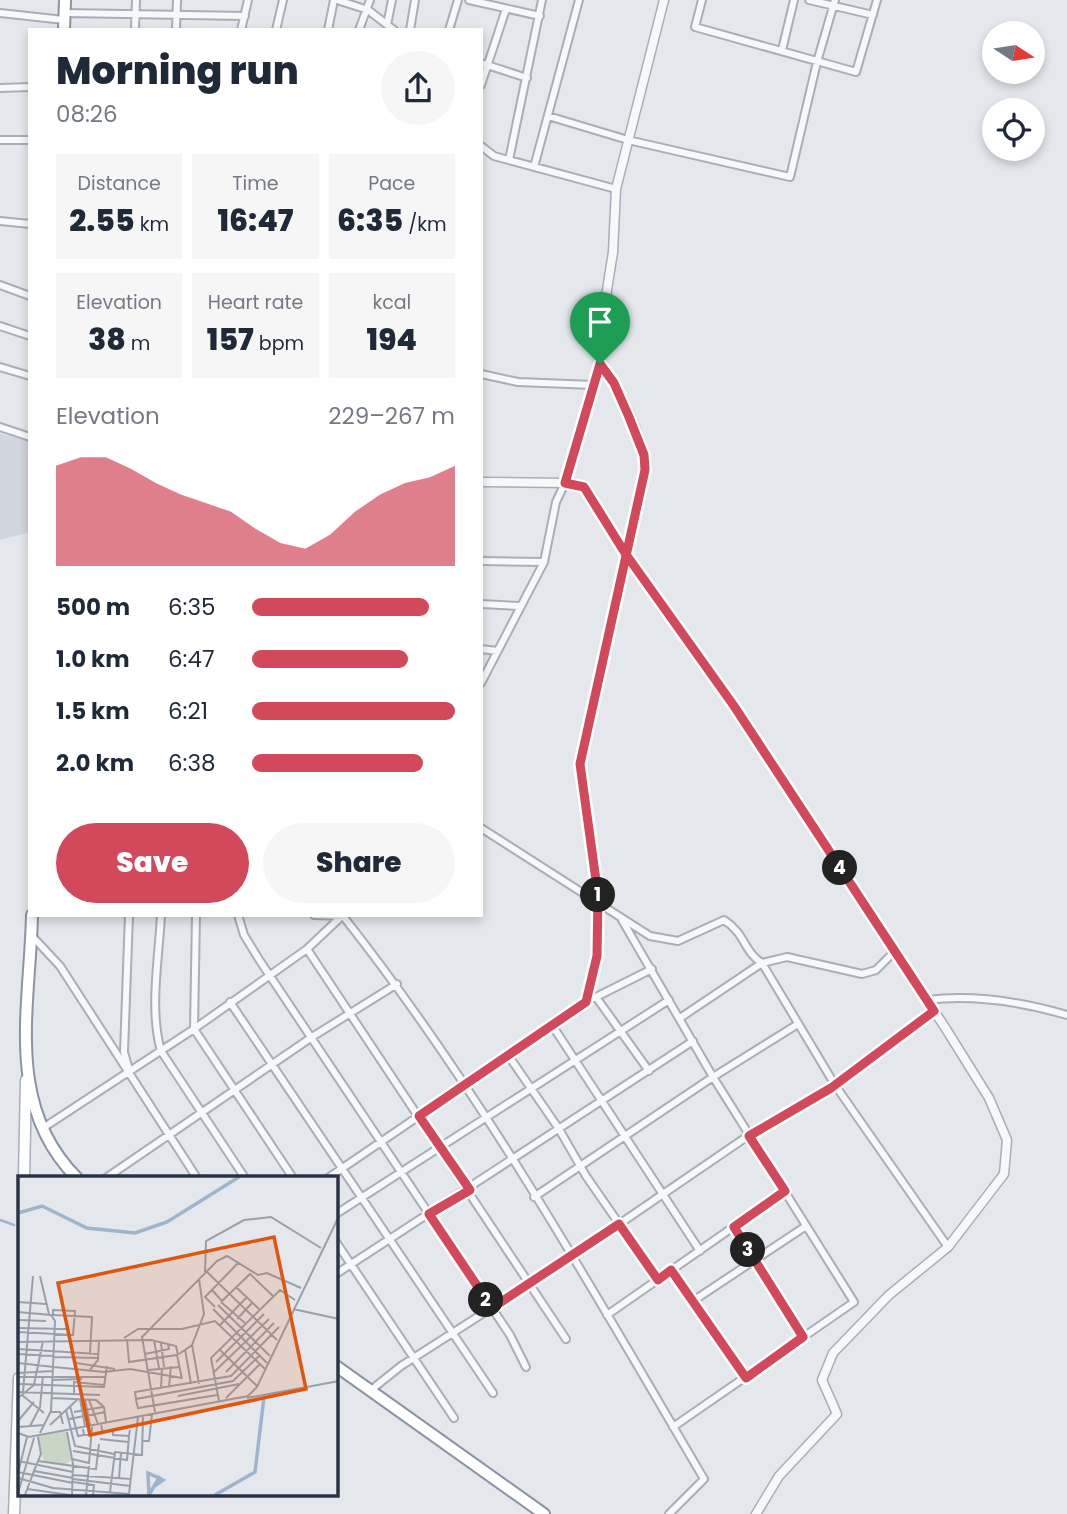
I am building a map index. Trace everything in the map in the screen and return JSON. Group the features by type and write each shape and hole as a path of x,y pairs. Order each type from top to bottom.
{"highway":[{"path":"64,21 65,0"},
{"path":"32,917 26,1079 41,1129 76,1176"},
{"path":"338,1367 544,1514"}],"main road":[{"path":"24,1176 26,1079"},
{"path":"14,1514 18,1405"}],"street":[{"path":"135,28 136,0"},
{"path":"176,28 177,0"},
{"path":"241,28 248,0"},
{"path":"276,28 283,0"},
{"path":"328,28 335,0 368,10 391,28"},
{"path":"360,28 370,0"},
{"path":"387,25 392,0"},
{"path":"410,28 415,0"},
{"path":"450,28 458,0"},
{"path":"469,0 540,16"},
{"path":"509,160 542,0"},
{"path":"534,167 579,0"},
{"path":"483,678 544,562 556,502 565,483 600,364 603,315 614,252 616,189 664,0"},
{"path":"702,0 695,27 856,72 877,0"},
{"path":"782,50 794,0"},
{"path":"808,0 834,3 873,15"},
{"path":"548,116 628,140 790,177 834,3"},
{"path":"506,9 485,64 527,78"},
{"path":"0,13 64,21 136,12 244,16"},
{"path":"0,88 28,87"},
{"path":"0,140 28,140"},
{"path":"483,148 494,156 616,189"},
{"path":"0,221 28,224"},
{"path":"0,285 28,295"},
{"path":"0,326 28,335"},
{"path":"586,1002 597,956 598,905 580,764 645,470 644,455 614,383 600,364"},
{"path":"0,368 28,375"},
{"path":"483,374 518,382 594,385"},
{"path":"0,427 28,436"},
{"path":"483,482 565,483 584,487 625,553 734,706 927,1000 989,1098 1007,1140 1004,1174 948,1247 889,1295 834,1353 822,1381 836,1414 779,1476 756,1514"},
{"path":"483,561 544,562"},
{"path":"483,604 519,606"},
{"path":"483,649 497,651"},
{"path":"483,829 650,936 678,941 724,920 738,929 753,957 762,963 835,1085 948,1247"},
{"path":"129,917 124,1052 130,1071"},
{"path":"161,917 157,1037 161,1051 244,1176"},
{"path":"196,917 194,1029 292,1176"},
{"path":"239,917 244,935 492,1308 526,1367"},
{"path":"41,1129 194,1029 307,949 342,917"},
{"path":"344,917 397,984 465,1084 704,1479 669,1514"},
{"path":"621,919 713,1077 853,1302 673,1427"},
{"path":"31,935 60,966 196,1176"},
{"path":"307,949 470,1190 566,1339"},
{"path":"680,1018 762,963 787,957 862,974 876,970 894,952"},
{"path":"331,1176 586,1002 652,969"},
{"path":"109,1176 169,1133 274,1066 312,1037 397,984"},
{"path":"596,997 649,1071"},
{"path":"927,1000 949,997 993,1000 1067,1015"},
{"path":"338,1213 669,1000"},
{"path":"230,1002 493,1393"},
{"path":"371,1390 451,1332 571,1257 749,1136 835,1085 934,1011"},
{"path":"534,1197 713,1077 798,1024"},
{"path":"552,1025 700,1251"},
{"path":"338,1273 513,1162 693,1041"},
{"path":"508,1055 559,1129 579,1166 658,1280"},
{"path":"607,1315 785,1191"},
{"path":"692,1301 806,1226"},
{"path":"734,1227 803,1337"},
{"path":"338,1245 454,1418"},
{"path":"671,1270 746,1378"}],"shaded area":[{"path":"0,434 28,441 28,533 0,540"}],"waterway":[{"path":"0,1220 14,1225"}],"route":[{"path":"600,364 565,483 584,487 625,553 734,706 934,1011 831,1088 749,1136 785,1191 734,1227 803,1337 746,1378 671,1270 658,1280 619,1224 492,1308 429,1214 470,1190 419,1116 586,1002 597,956 598,895 580,764 588,719 625,553 645,470 644,455 629,417 614,383 600,364"}]}
